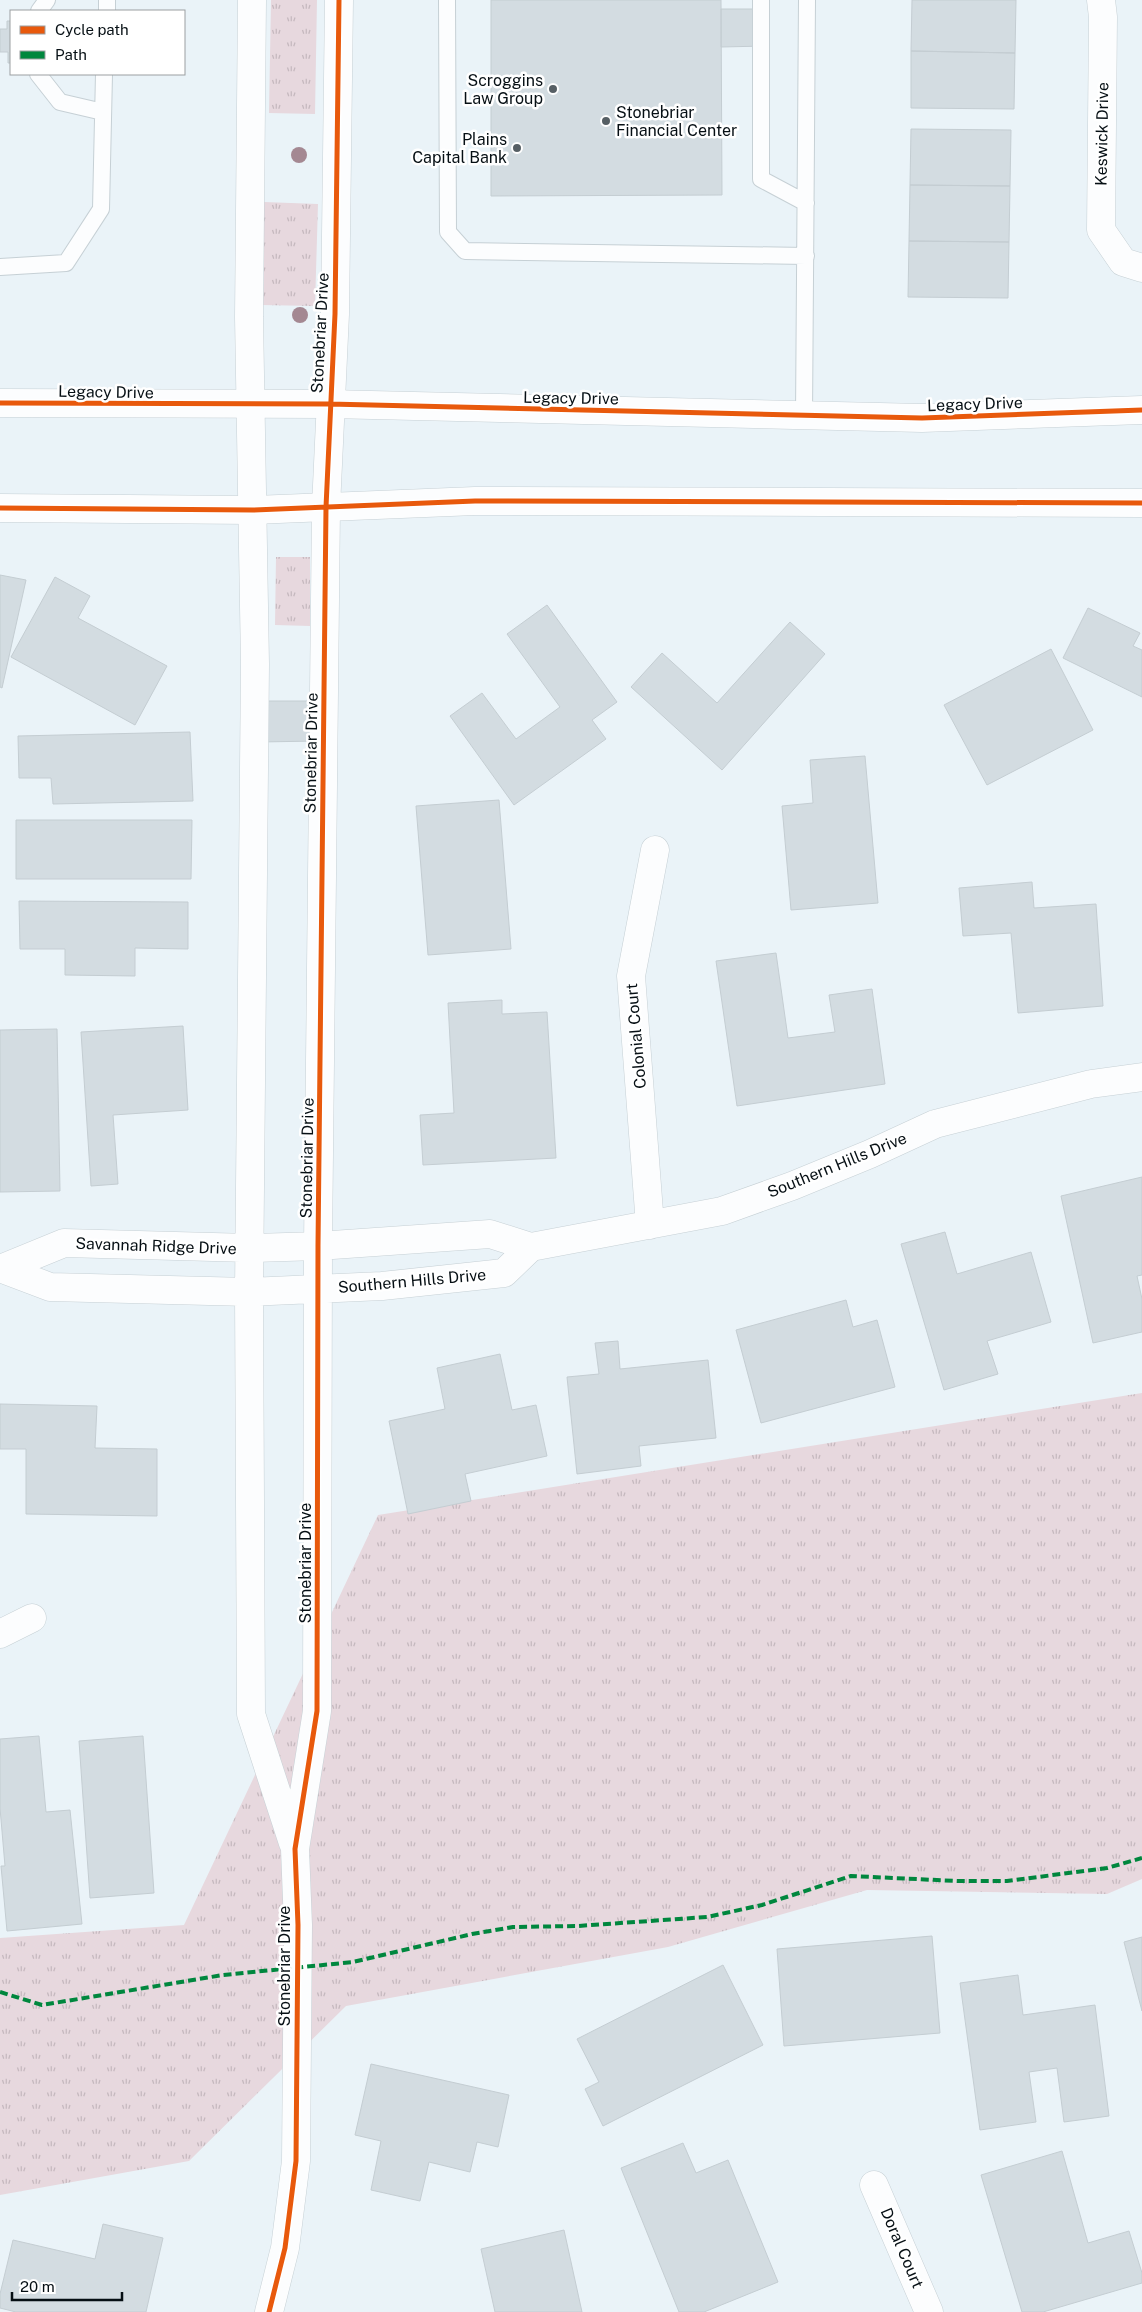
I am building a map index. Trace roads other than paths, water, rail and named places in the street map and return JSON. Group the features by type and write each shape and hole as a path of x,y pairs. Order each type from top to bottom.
{"street":[{"name":"Stonebriar Drive","path":"252,0 250,406 255,712 249,1292 251,1714 295,1849"},
{"name":"Stonebriar Drive","path":"269,2312 285,2248 296,2160 298,1925 295,1849 317,1711 318,1246 326,507 329,404 335,314 339,0"},
{"name":"Keswick Drive","path":"1101,0 1103,17 1101,230 1132,265"},
{"name":"Legacy Drive","path":"0,403 250,406 329,404 922,418 1142,410"},
{"path":"0,508 253,510 475,500 1142,503"},
{"name":"Colonial Court","path":"650,1225 631,976 655,850"},
{"name":"Southern Hills Drive","path":"283,1248 490,1234 531,1247 650,1225 730,1208 861,1158 934,1124 1091,1084 1142,1077"},
{"name":"Savannah Ridge Drive","path":"2,1268 64,1243 283,1248"},
{"name":"Southern Hills Drive","path":"284,1291 382,1286 504,1273 531,1247"},
{"name":"Savannah Ridge Drive","path":"2,1268 50,1287 249,1292 284,1291"},
{"path":"0,1634 32,1618"},
{"name":"Doral Court","path":"874,2185 929,2312"}],"lane":[{"path":"447,0 448,232 465,251 806,256"},
{"path":"761,0 761,178 806,203"},
{"path":"804,416 807,0"},
{"path":"39,75 60,102 103,112"},
{"path":"0,267 66,263 102,209 104,75"}],"place":[{"name":"Scroggins Law Group","path":"553,89"},
{"name":"Stonebriar Financial Center","path":"606,121"},
{"name":"Plains Capital Bank","path":"517,148"}]}
